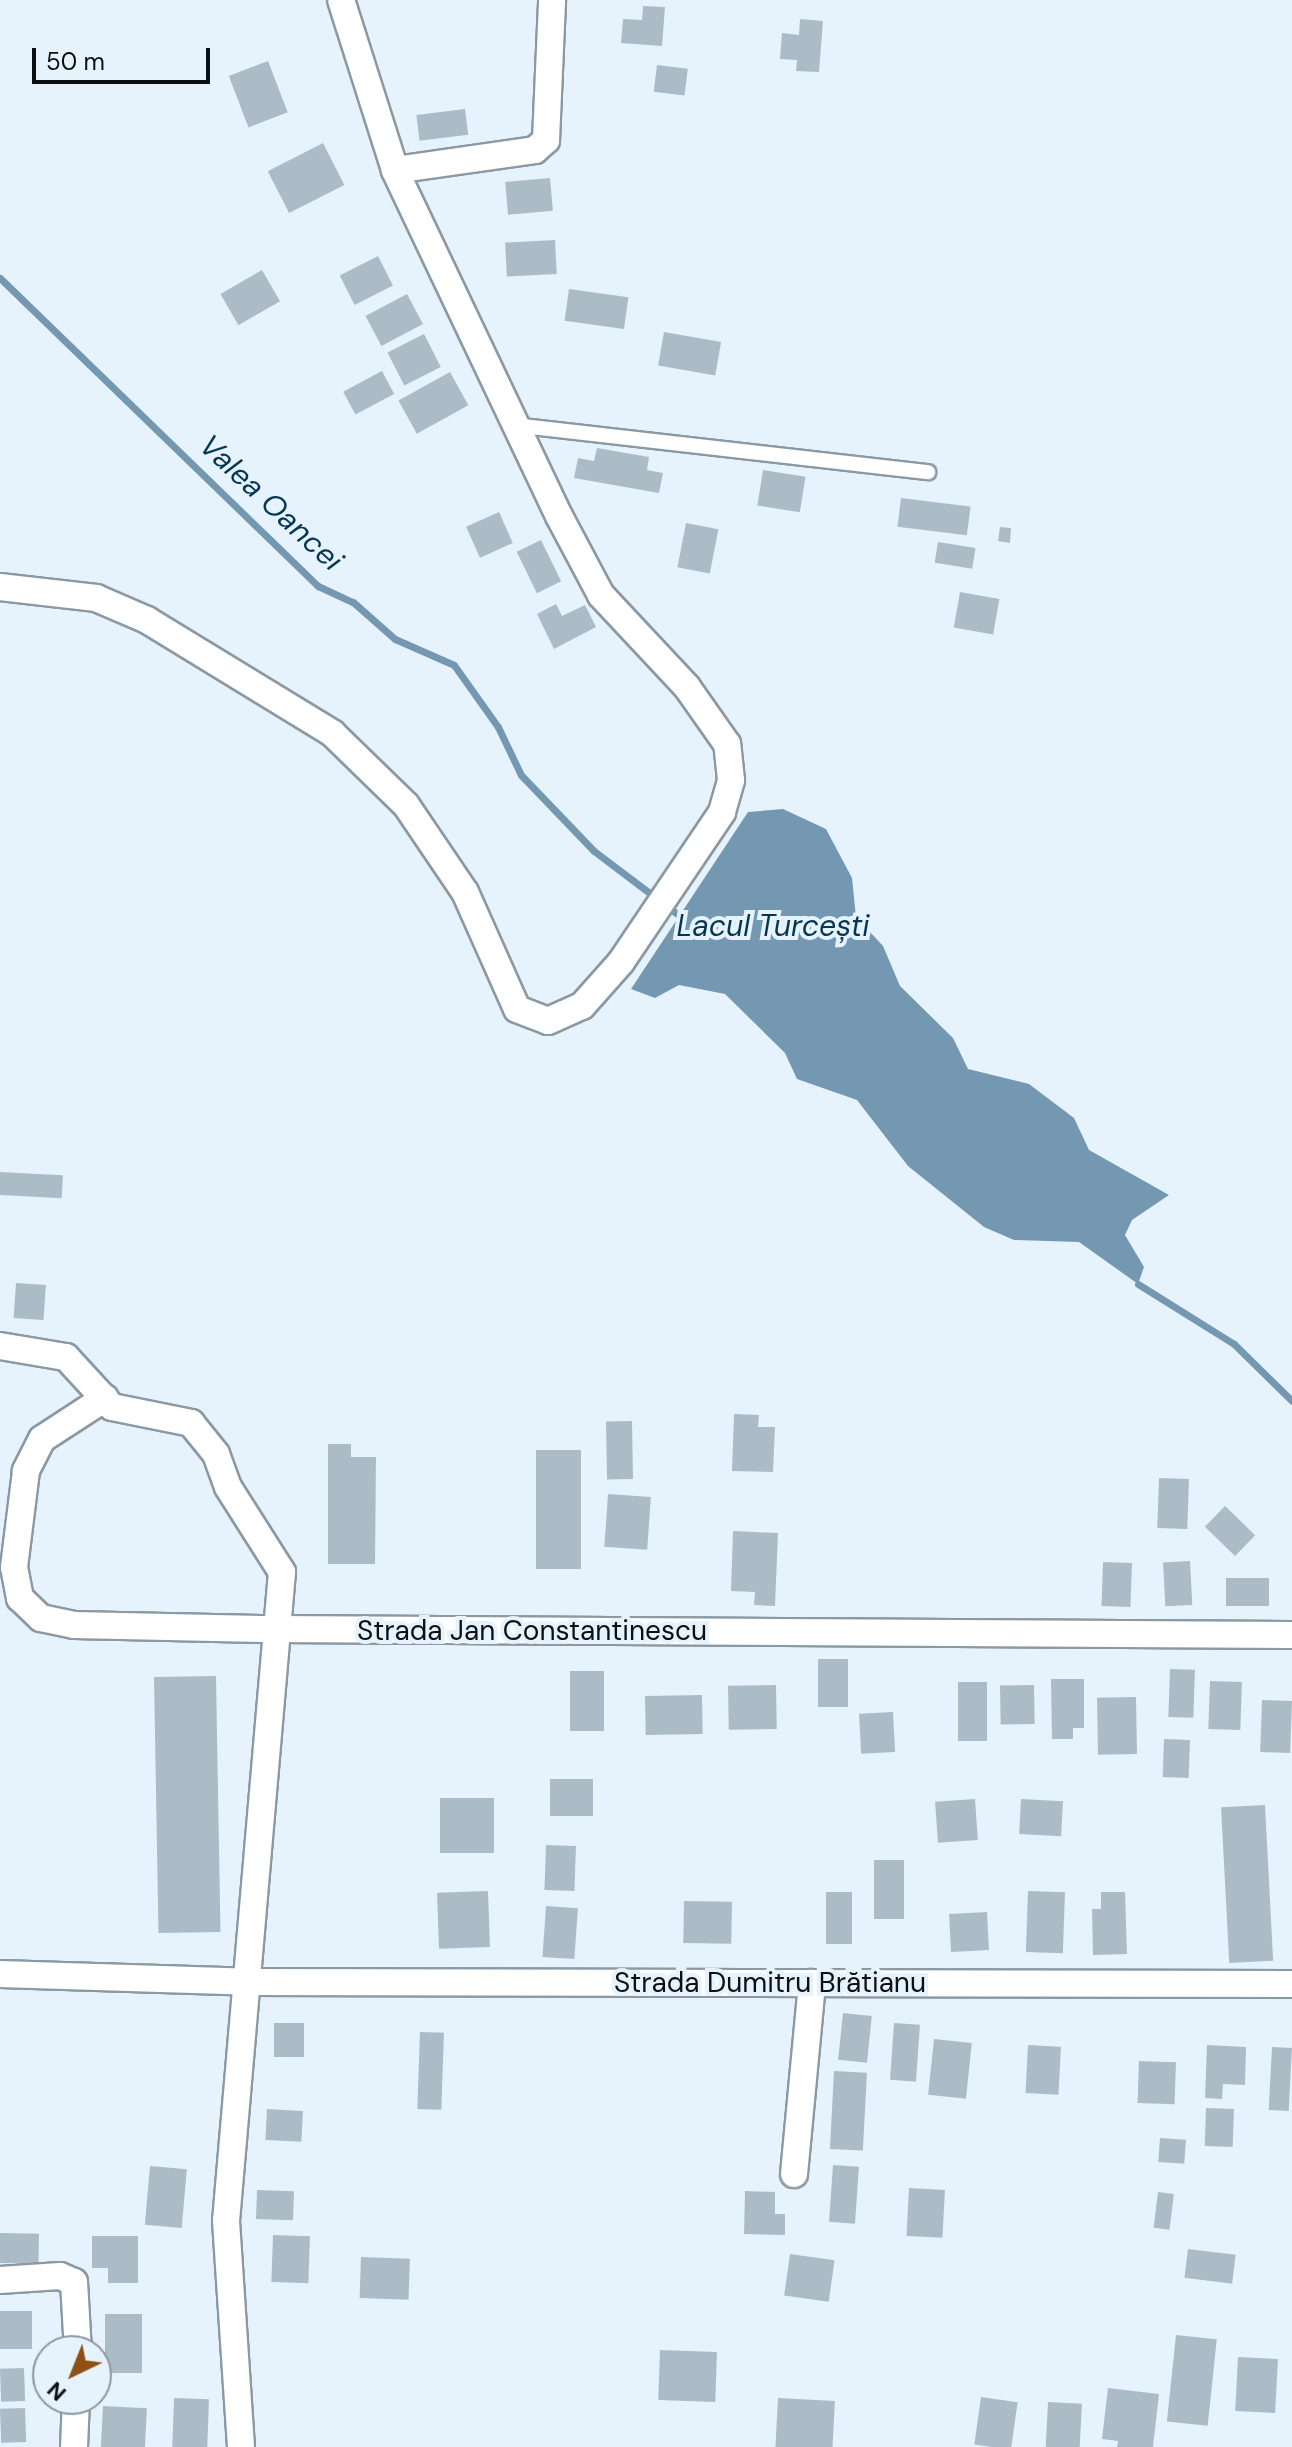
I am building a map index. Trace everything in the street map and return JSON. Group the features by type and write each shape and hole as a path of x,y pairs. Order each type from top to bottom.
{"street":[{"path":"0,587 50,588 121,609 332,733 406,805 465,892 517,1009 548,1021 582,1006 621,962 722,812 731,780 727,744 687,687 601,595 514,425 395,170 341,0"},
{"path":"395,170 535,150 546,140 552,0"},
{"path":"0,1346 66,1357 105,1398 133,1414 191,1423 216,1454 228,1487 282,1572 284,1597 273,1629 249,1982 226,2221 241,2447"},
{"name":"Strada Jan Constantinescu","path":"105,1398 42,1439 26,1471 14,1567 20,1598 41,1618 74,1625 273,1629 1292,1635"},
{"name":"Strada Dumitru Brătianu","path":"0,1974 249,1982 1292,1984"},
{"path":"794,2174 812,1983"},
{"path":"0,2280 60,2276 74,2282 77,2335"},
{"path":"74,2447 75,2415"}],"lane":[{"path":"514,425 928,472"}],"water":[{"name":"Lacul Turcești","path":"783,809 826,829 852,878 856,917 883,946 900,986 953,1038 968,1069 1029,1084 1074,1118 1089,1150 1169,1195 1132,1220 1125,1235 1144,1267 1138,1284 1079,1242 1014,1240 984,1227 908,1166 857,1100 797,1079 785,1053 725,994 679,985 655,998 631,989 748,812"}],"building":[{"path":"643,6 665,7 662,46 621,43 623,19 642,20"},
{"path":"800,19 823,21 819,72 796,71 797,60 780,59 782,33 799,35"},
{"path":"268,61 288,112 248,127 229,76"},
{"path":"657,65 688,69 684,96 654,92"},
{"path":"465,109 468,135 420,141 416,115"},
{"path":"323,143 344,185 289,213 268,171"},
{"path":"550,178 553,211 508,215 505,182"},
{"path":"555,240 557,274 507,277 505,243"},
{"path":"378,256 393,285 355,305 340,276"},
{"path":"262,270 280,301 238,325 220,294"},
{"path":"569,289 628,297 624,329 565,321"},
{"path":"407,294 423,324 381,346 366,316"},
{"path":"664,332 721,342 715,376 658,365"},
{"path":"424,334 441,367 404,386 387,353"},
{"path":"382,371 394,394 355,415 343,392"},
{"path":"450,372 468,405 417,434 398,401"},
{"path":"597,448 649,457 647,470 663,473 659,493 574,478 578,458 594,461"},
{"path":"763,470 805,477 800,512 757,506"},
{"path":"901,498 970,507 967,535 897,527"},
{"path":"499,512 513,543 480,558 466,527"},
{"path":"686,523 718,529 710,573 677,567"},
{"path":"1000,527 1011,528 1010,543 998,541"},
{"path":"541,540 561,581 537,593 517,552"},
{"path":"938,542 976,548 972,569 935,563"},
{"path":"960,592 999,599 993,634 954,627"},
{"path":"556,604 562,616 585,605 596,627 554,649 537,614"},
{"path":"0,1172 63,1175 62,1198 0,1195"},
{"path":"16,1283 46,1285 43,1320 14,1318"},
{"path":"734,1414 759,1415 758,1427 775,1427 773,1472 732,1471"},
{"path":"606,1421 632,1421 633,1479 607,1479"},
{"path":"328,1444 351,1444 351,1457 376,1457 375,1564 328,1564"},
{"path":"536,1450 581,1450 581,1569 536,1569"},
{"path":"1159,1478 1189,1479 1187,1529 1157,1528"},
{"path":"608,1494 651,1497 647,1550 604,1547"},
{"path":"1225,1506 1255,1535 1235,1556 1205,1527"},
{"path":"733,1531 778,1533 775,1606 754,1605 755,1592 731,1591"},
{"path":"1190,1561 1192,1605 1165,1606 1163,1562"},
{"path":"1103,1562 1132,1563 1130,1607 1101,1606"},
{"path":"1226,1578 1269,1578 1269,1606 1226,1606"},
{"path":"818,1659 848,1659 848,1707 818,1707"},
{"path":"1170,1669 1195,1670 1193,1718 1168,1717"},
{"path":"570,1671 604,1671 604,1731 570,1731"},
{"path":"216,1676 220,1932 158,1933 154,1677"},
{"path":"1051,1679 1084,1679 1084,1728 1073,1728 1073,1739 1052,1739"},
{"path":"1210,1681 1242,1682 1240,1730 1208,1729"},
{"path":"958,1682 987,1682 987,1741 958,1741"},
{"path":"776,1685 777,1729 729,1730 728,1686"},
{"path":"1034,1685 1035,1724 1001,1725 1000,1686"},
{"path":"702,1695 703,1734 646,1735 645,1696"},
{"path":"1136,1697 1137,1754 1098,1755 1097,1698"},
{"path":"1262,1700 1292,1701 1290,1753 1260,1752"},
{"path":"893,1712 895,1752 861,1754 859,1714"},
{"path":"1164,1739 1190,1740 1189,1778 1163,1777"},
{"path":"550,1779 593,1779 593,1816 550,1816"},
{"path":"440,1798 494,1798 494,1853 440,1853"},
{"path":"975,1799 978,1840 938,1843 935,1802"},
{"path":"1021,1799 1063,1801 1061,1836 1019,1834"},
{"path":"1265,1805 1273,1961 1229,1963 1221,1807"},
{"path":"546,1845 576,1846 574,1891 544,1890"},
{"path":"874,1860 904,1860 904,1919 874,1919"},
{"path":"488,1891 490,1947 439,1949 437,1893"},
{"path":"1028,1891 1065,1892 1063,1953 1026,1952"},
{"path":"826,1892 852,1892 852,1944 826,1944"},
{"path":"1101,1892 1125,1892 1127,1954 1093,1955 1092,1909 1101,1909"},
{"path":"684,1901 732,1902 731,1944 683,1943"},
{"path":"546,1906 578,1908 574,1959 542,1957"},
{"path":"987,1912 989,1950 951,1952 949,1914"},
{"path":"843,2013 872,2016 867,2063 838,2060"},
{"path":"274,2023 304,2023 304,2057 274,2057"},
{"path":"894,2023 920,2025 916,2082 890,2080"},
{"path":"420,2032 444,2033 441,2110 417,2109"},
{"path":"934,2039 972,2043 966,2099 928,2095"},
{"path":"1028,2045 1061,2047 1058,2095 1025,2093"},
{"path":"1207,2045 1246,2047 1245,2085 1223,2084 1222,2099 1205,2098"},
{"path":"1272,2047 1292,2048 1289,2111 1269,2110"},
{"path":"1139,2061 1176,2062 1175,2104 1138,2103"},
{"path":"834,2071 867,2073 863,2151 830,2149"},
{"path":"1206,2108 1234,2109 1233,2147 1205,2146"},
{"path":"267,2109 303,2111 301,2142 265,2140"},
{"path":"1160,2138 1186,2140 1184,2164 1158,2162"},
{"path":"833,2165 859,2167 855,2224 829,2222"},
{"path":"150,2166 187,2169 182,2228 145,2225"},
{"path":"909,2188 945,2190 942,2238 906,2236"},
{"path":"257,2190 294,2191 293,2220 256,2219"},
{"path":"745,2191 775,2192 775,2214 785,2214 785,2235 744,2234"},
{"path":"1158,2192 1174,2194 1169,2230 1154,2228"},
{"path":"0,2233 39,2234 38,2264 0,2263"},
{"path":"273,2235 310,2236 308,2283 271,2282"},
{"path":"92,2236 138,2236 138,2283 108,2283 108,2268 92,2268"},
{"path":"1188,2249 1236,2255 1232,2284 1184,2278"},
{"path":"790,2254 835,2260 829,2302 784,2296"},
{"path":"361,2257 410,2259 409,2300 360,2298"},
{"path":"0,2311 32,2311 32,2349 0,2349"},
{"path":"105,2314 142,2314 142,2373 112,2373 112,2335 105,2335"},
{"path":"1176,2335 1217,2339 1208,2426 1167,2422"},
{"path":"660,2350 717,2352 715,2402 658,2400"},
{"path":"1238,2357 1278,2359 1275,2413 1235,2411"},
{"path":"24,2368 25,2401 1,2402 0,2369"},
{"path":"1108,2388 1159,2394 1153,2447 1117,2447 1118,2441 1102,2439"},
{"path":"981,2397 1018,2402 1011,2447 974,2445"},
{"path":"174,2398 209,2399 207,2447 172,2447"},
{"path":"778,2398 835,2401 833,2447 775,2447"},
{"path":"1048,2402 1082,2404 1080,2447 1046,2447"},
{"path":"112,2406 147,2408 145,2447 101,2447 103,2415 112,2415"},
{"path":"25,2408 26,2442 1,2443 0,2409"}],"waterway":[{"name":"Valea Oancei","path":"0,278 318,586 353,602 395,639 454,665 498,727 521,775 594,851 680,916"},
{"name":"Valea Oancei","path":"1138,1284 1234,1344 1292,1401"}]}
